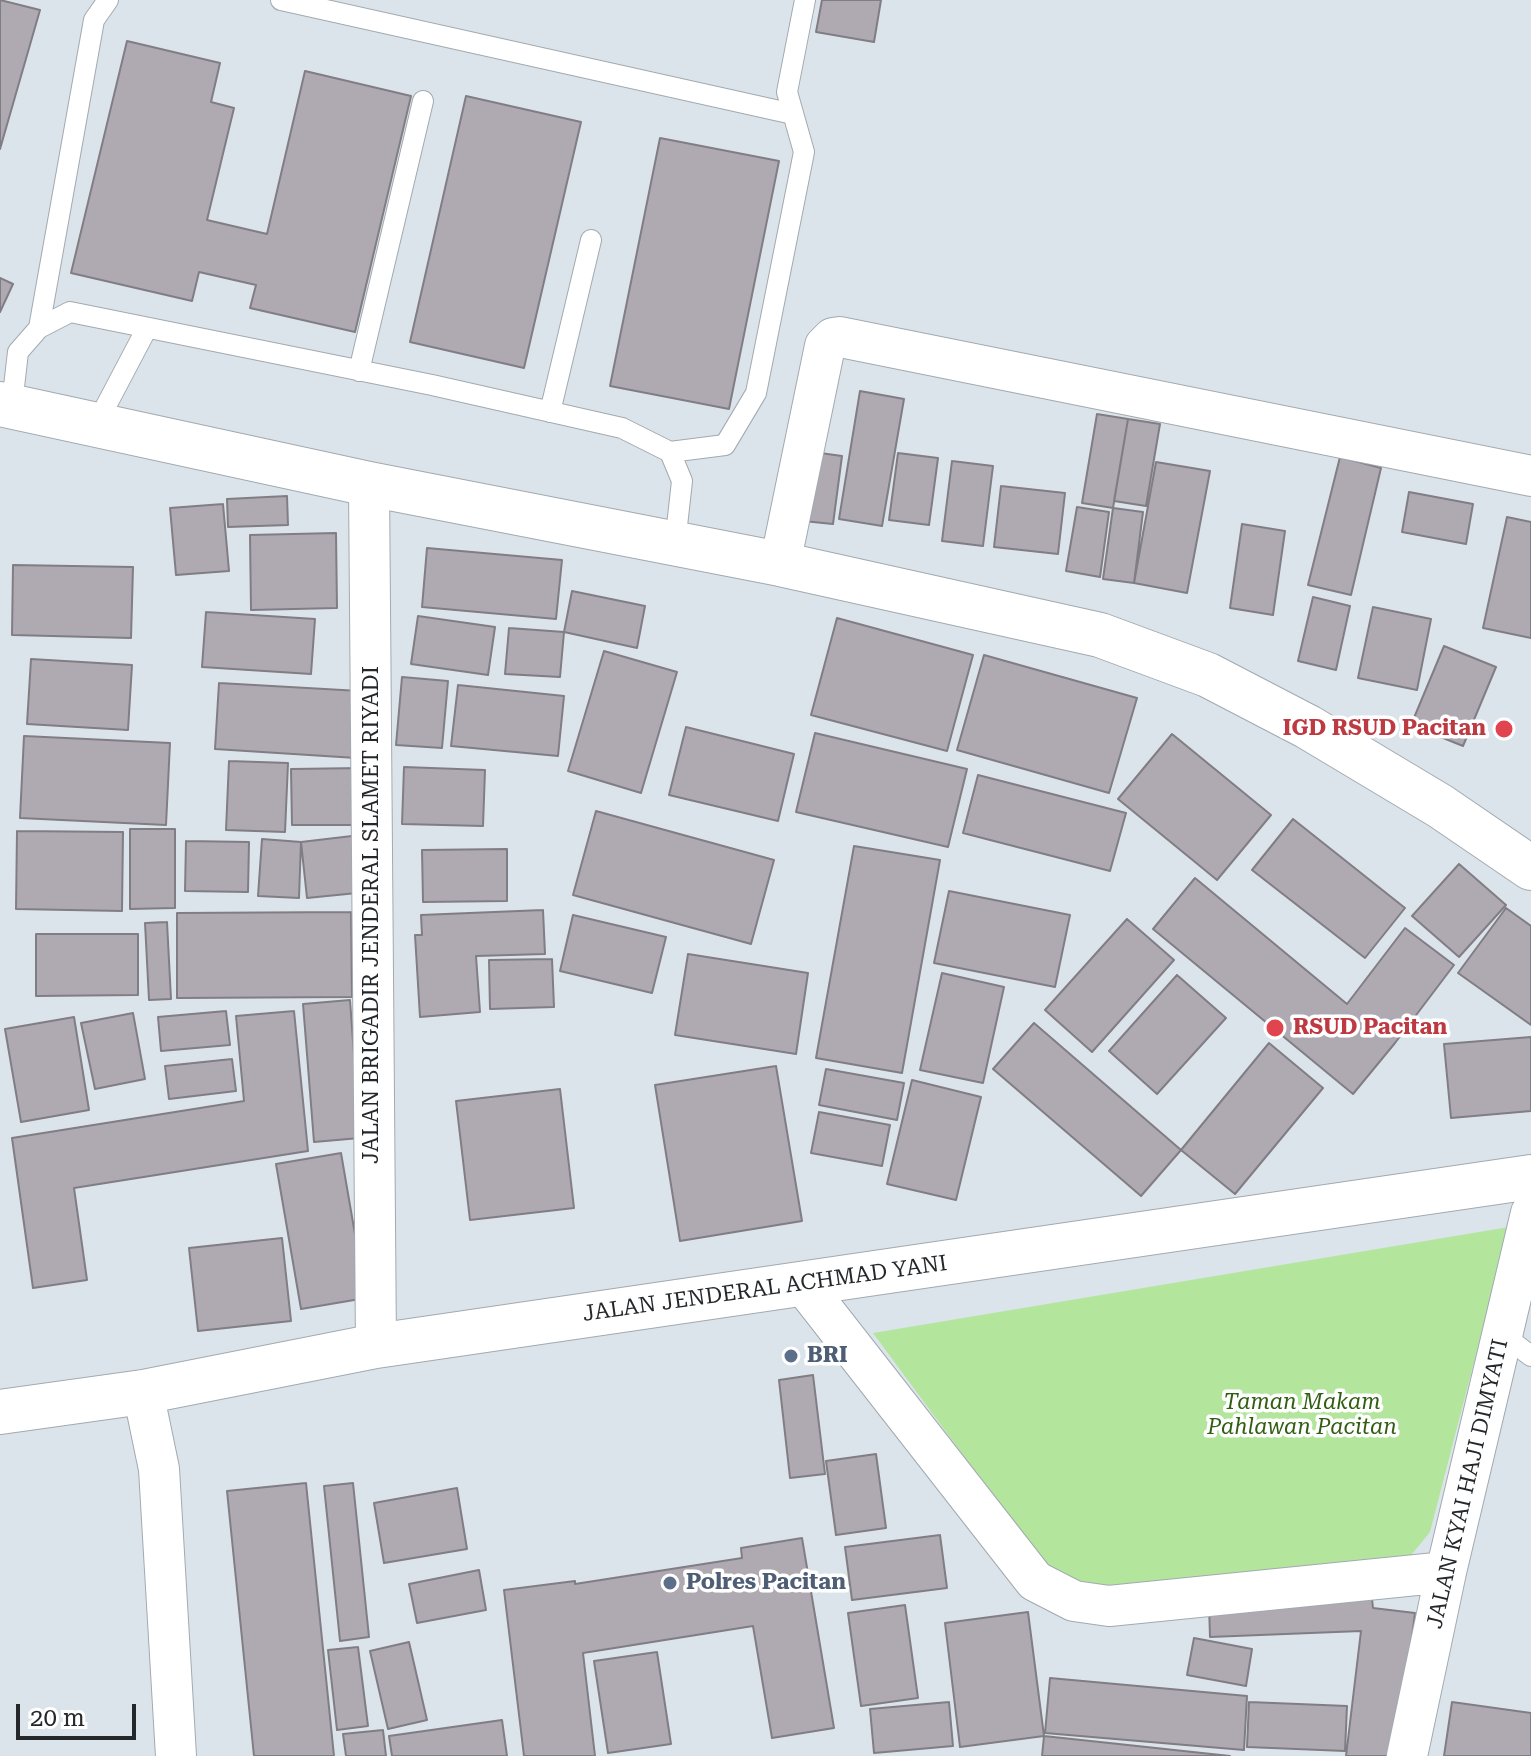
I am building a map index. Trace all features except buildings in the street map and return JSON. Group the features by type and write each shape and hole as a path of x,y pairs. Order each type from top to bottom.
{"street":[{"path":"780,564 825,346 833,338 840,337 1531,476"},
{"path":"6,404 369,484 780,564 1100,635 1208,675 1308,727 1440,806 1531,868"},
{"name":"JALAN BRIGADIR JENDERAL SLAMET RIYADI","path":"369,484 376,1346"},
{"name":"JALAN JENDERAL ACHMAD YANI","path":"0,1412 143,1392 376,1346 1531,1177"},
{"name":"JALAN KYAI HAJI DIMYATI","path":"1407,1756 1446,1572 1517,1345 1531,1213"},
{"path":"803,1284 1035,1581 1074,1601 1109,1606 1446,1572"},
{"path":"143,1392 159,1469 176,1756"}],"lane":[{"path":"39,328 94,20 108,0"},
{"path":"281,0 793,114"},
{"path":"6,404 18,352 39,328 70,312 622,428 670,452 725,445 756,393 804,152 787,92 805,0"},
{"path":"359,371 423,101"},
{"path":"550,412 591,240"},
{"path":"97,423 147,328"},
{"path":"670,452 682,481 675,544"}],"green space":[{"name":"Taman Makam Pahlawan Pacitan","path":"1509,1227 1430,1532 1408,1559 1088,1587 1044,1565 873,1333"}],"place":[{"name":"IGD RSUD Pacitan","path":"1504,729"},
{"name":"RSUD Pacitan","path":"1275,1028"},
{"name":"BRI","path":"791,1356"},
{"name":"Polres Pacitan","path":"670,1583"}]}
